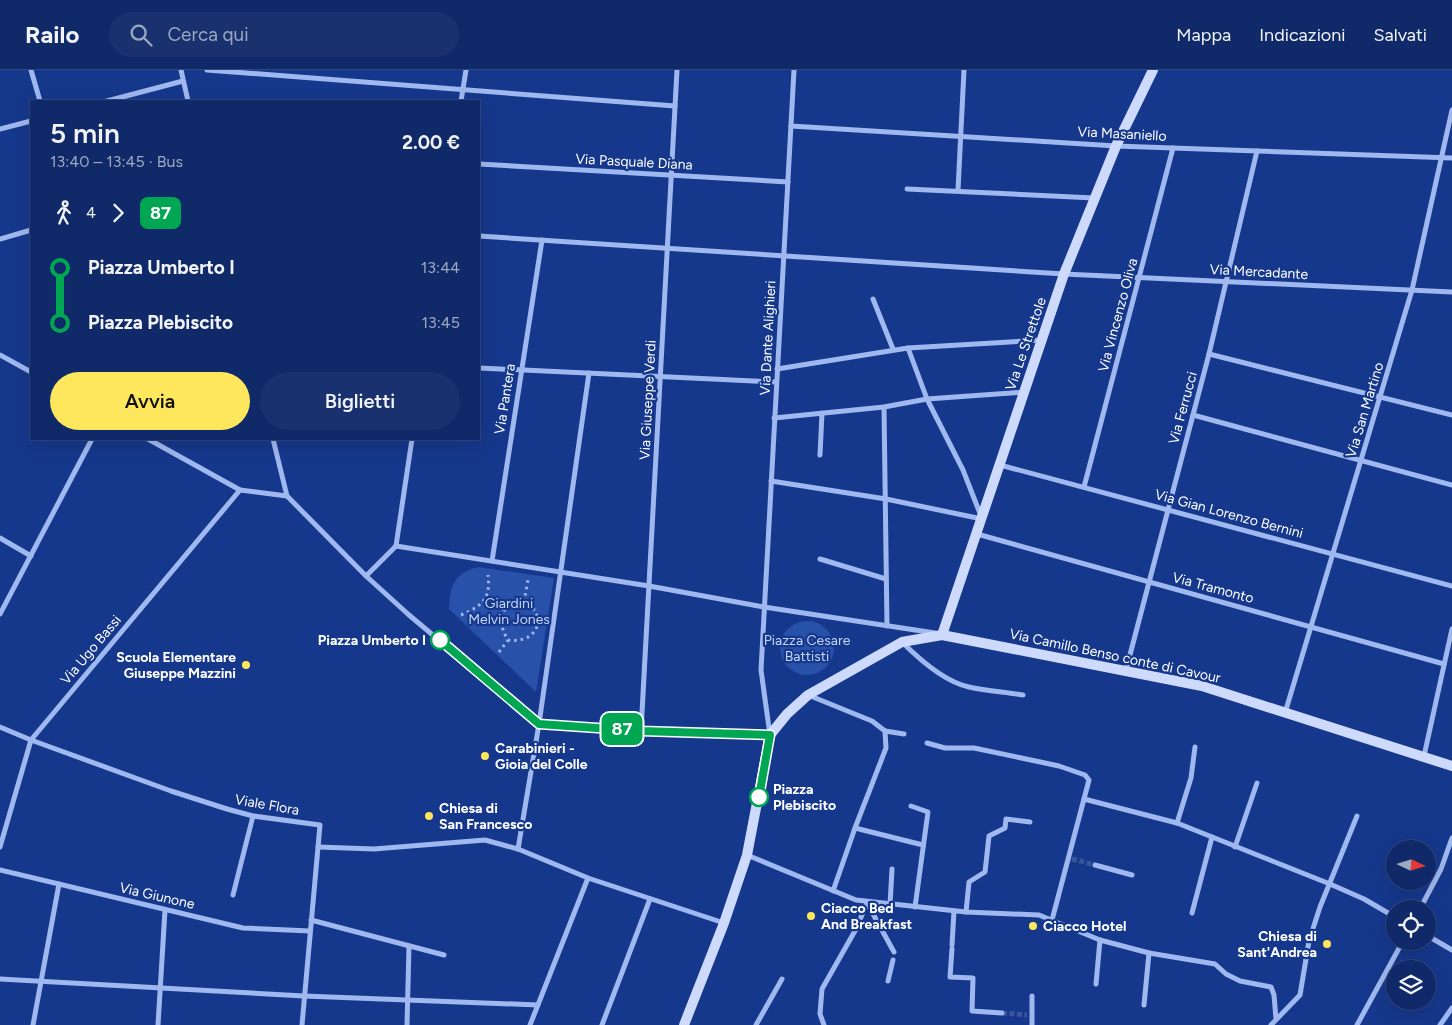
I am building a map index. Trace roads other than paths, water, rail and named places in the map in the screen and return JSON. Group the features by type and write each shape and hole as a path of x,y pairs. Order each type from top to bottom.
{"main road":[{"name":"Via Le Strettole","path":"942,635 1064,274 1116,146 1153,70"},
{"path":"684,1025 724,923 747,855 770,735 787,714 808,695 902,642 942,635"},
{"name":"Via Camillo Benso conte di Cavour","path":"942,635 1202,686 1452,766"}],"street":[{"path":"31,70 40,100"},
{"path":"181,70 188,100"},
{"path":"207,70 675,106"},
{"path":"462,100 466,70"},
{"name":"Via Giuseppe Verdi","path":"641,731 677,70"},
{"name":"Via Dante Alighieri","path":"764,607 794,70"},
{"path":"958,190 964,70"},
{"path":"110,100 183,81"},
{"name":"Via San Martino","path":"1285,713 1412,290 1452,110"},
{"path":"0,129 30,121"},
{"name":"Via Masaniello","path":"791,126 1116,146 1452,158"},
{"name":"Via Vincenzo Oliva","path":"1084,487 1173,148"},
{"name":"Via Ferrucci","path":"1126,670 1209,354 1257,151"},
{"name":"Via Pasquale Diana","path":"480,164 788,182"},
{"path":"907,189 1095,198"},
{"path":"0,239 30,230"},
{"name":"Via Mercadante","path":"480,236 784,254 1064,274 1452,292"},
{"name":"Via Pantera","path":"492,561 542,240"},
{"path":"873,299 893,349"},
{"path":"777,370 893,349 1042,340"},
{"path":"908,348 926,399 963,470 982,519"},
{"path":"1209,354 1452,414"},
{"path":"0,355 30,371"},
{"path":"480,368 776,382"},
{"path":"518,849 539,724 589,373"},
{"path":"774,418 884,407 926,399 1024,392"},
{"path":"884,407 887,626"},
{"path":"820,455 822,413"},
{"path":"1193,415 1452,485"},
{"path":"0,614 91,440"},
{"path":"150,440 240,490 287,496"},
{"path":"273,440 287,496 366,576 539,724 641,731 770,735 761,670 764,607"},
{"path":"366,576 396,546 412,440"},
{"name":"Via Gian Lorenzo Bernini","path":"1000,465 1452,586"},
{"path":"771,481 886,499 982,519"},
{"name":"Via Ugo Bassi","path":"0,847 31,740 240,490"},
{"name":"Via Tramonto","path":"977,534 1444,664"},
{"path":"0,538 31,556"},
{"path":"396,546 942,635"},
{"path":"820,559 886,579"},
{"path":"1424,756 1452,629"},
{"path":"902,642 920,660 951,680 968,687 1023,695"},
{"path":"808,695 872,721 885,731 904,734"},
{"name":"Viale Flora","path":"0,727 171,791 253,816 320,825 318,847"},
{"path":"833,891 886,748 885,731"},
{"path":"927,743 945,748 974,748 1059,766 1085,775 1089,780 1070,859 1052,920"},
{"path":"1177,824 1191,778 1195,747"},
{"path":"1235,846 1257,783"},
{"path":"1084,798 1177,824 1212,837 1330,884 1364,899 1386,912"},
{"path":"911,806 928,812 915,907"},
{"path":"233,895 253,816"},
{"path":"1271,1025 1300,995 1308,942 1320,907 1357,816"},
{"path":"966,912 969,882 985,872 989,836 1005,828 1006,819 1030,822"},
{"path":"855,828 923,845"},
{"path":"1192,913 1212,837"},
{"path":"1425,900 1441,869 1452,838"},
{"path":"302,1025 318,847 374,849 485,840 518,849 588,878 724,923"},
{"path":"747,855 867,903 966,912 1039,915 1100,940 1149,953 1215,964 1226,974 1240,981 1271,987 1274,995 1276,1020"},
{"path":"1095,865 1132,875"},
{"path":"890,905 892,869"},
{"name":"Via Giunone","path":"0,870 243,928 310,931"},
{"path":"530,1025 588,878"},
{"path":"33,1025 58,884"},
{"path":"602,1025 650,899"},
{"path":"867,903 894,952"},
{"path":"824,1025 820,1014 822,989 856,929 867,903"},
{"path":"158,1025 165,910"},
{"path":"954,911 950,977 974,978 972,1011 1002,1013"},
{"path":"311,920 444,954"},
{"path":"1096,984 1100,940"},
{"path":"1436,941 1452,950"},
{"path":"407,1025 406,999 409,946"},
{"path":"1357,1025 1398,950"},
{"path":"1144,1005 1149,953"},
{"path":"888,981 893,960"},
{"path":"756,1025 782,979"},
{"path":"0,980 304,996 538,1005"},
{"path":"1032,996 1029,1015 1032,1025"},
{"path":"1440,1025 1452,1008"}],"tunnel":[{"path":"1072,859 1095,865"},
{"path":"1002,1013 1027,1015"}],"place":[{"name":"Piazza Umberto I","path":"440,640"},
{"name":"Scuola Elementare Giuseppe Mazzini","path":"246,665"},
{"name":"Carabinieri - Gioia del Colle","path":"485,756"},
{"name":"Piazza Plebiscito","path":"759,797"},
{"name":"Chiesa di San Francesco","path":"429,816"},
{"name":"Ciacco Bed And Breakfast","path":"811,916"},
{"name":"Ciacco Hotel","path":"1033,926"},
{"name":"Chiesa di Sant'Andrea","path":"1327,944"}],"park label":[{"name":"Giardini Melvin Jones","path":"509,612"},
{"name":"Piazza Cesare Battisti","path":"807,648"}]}
